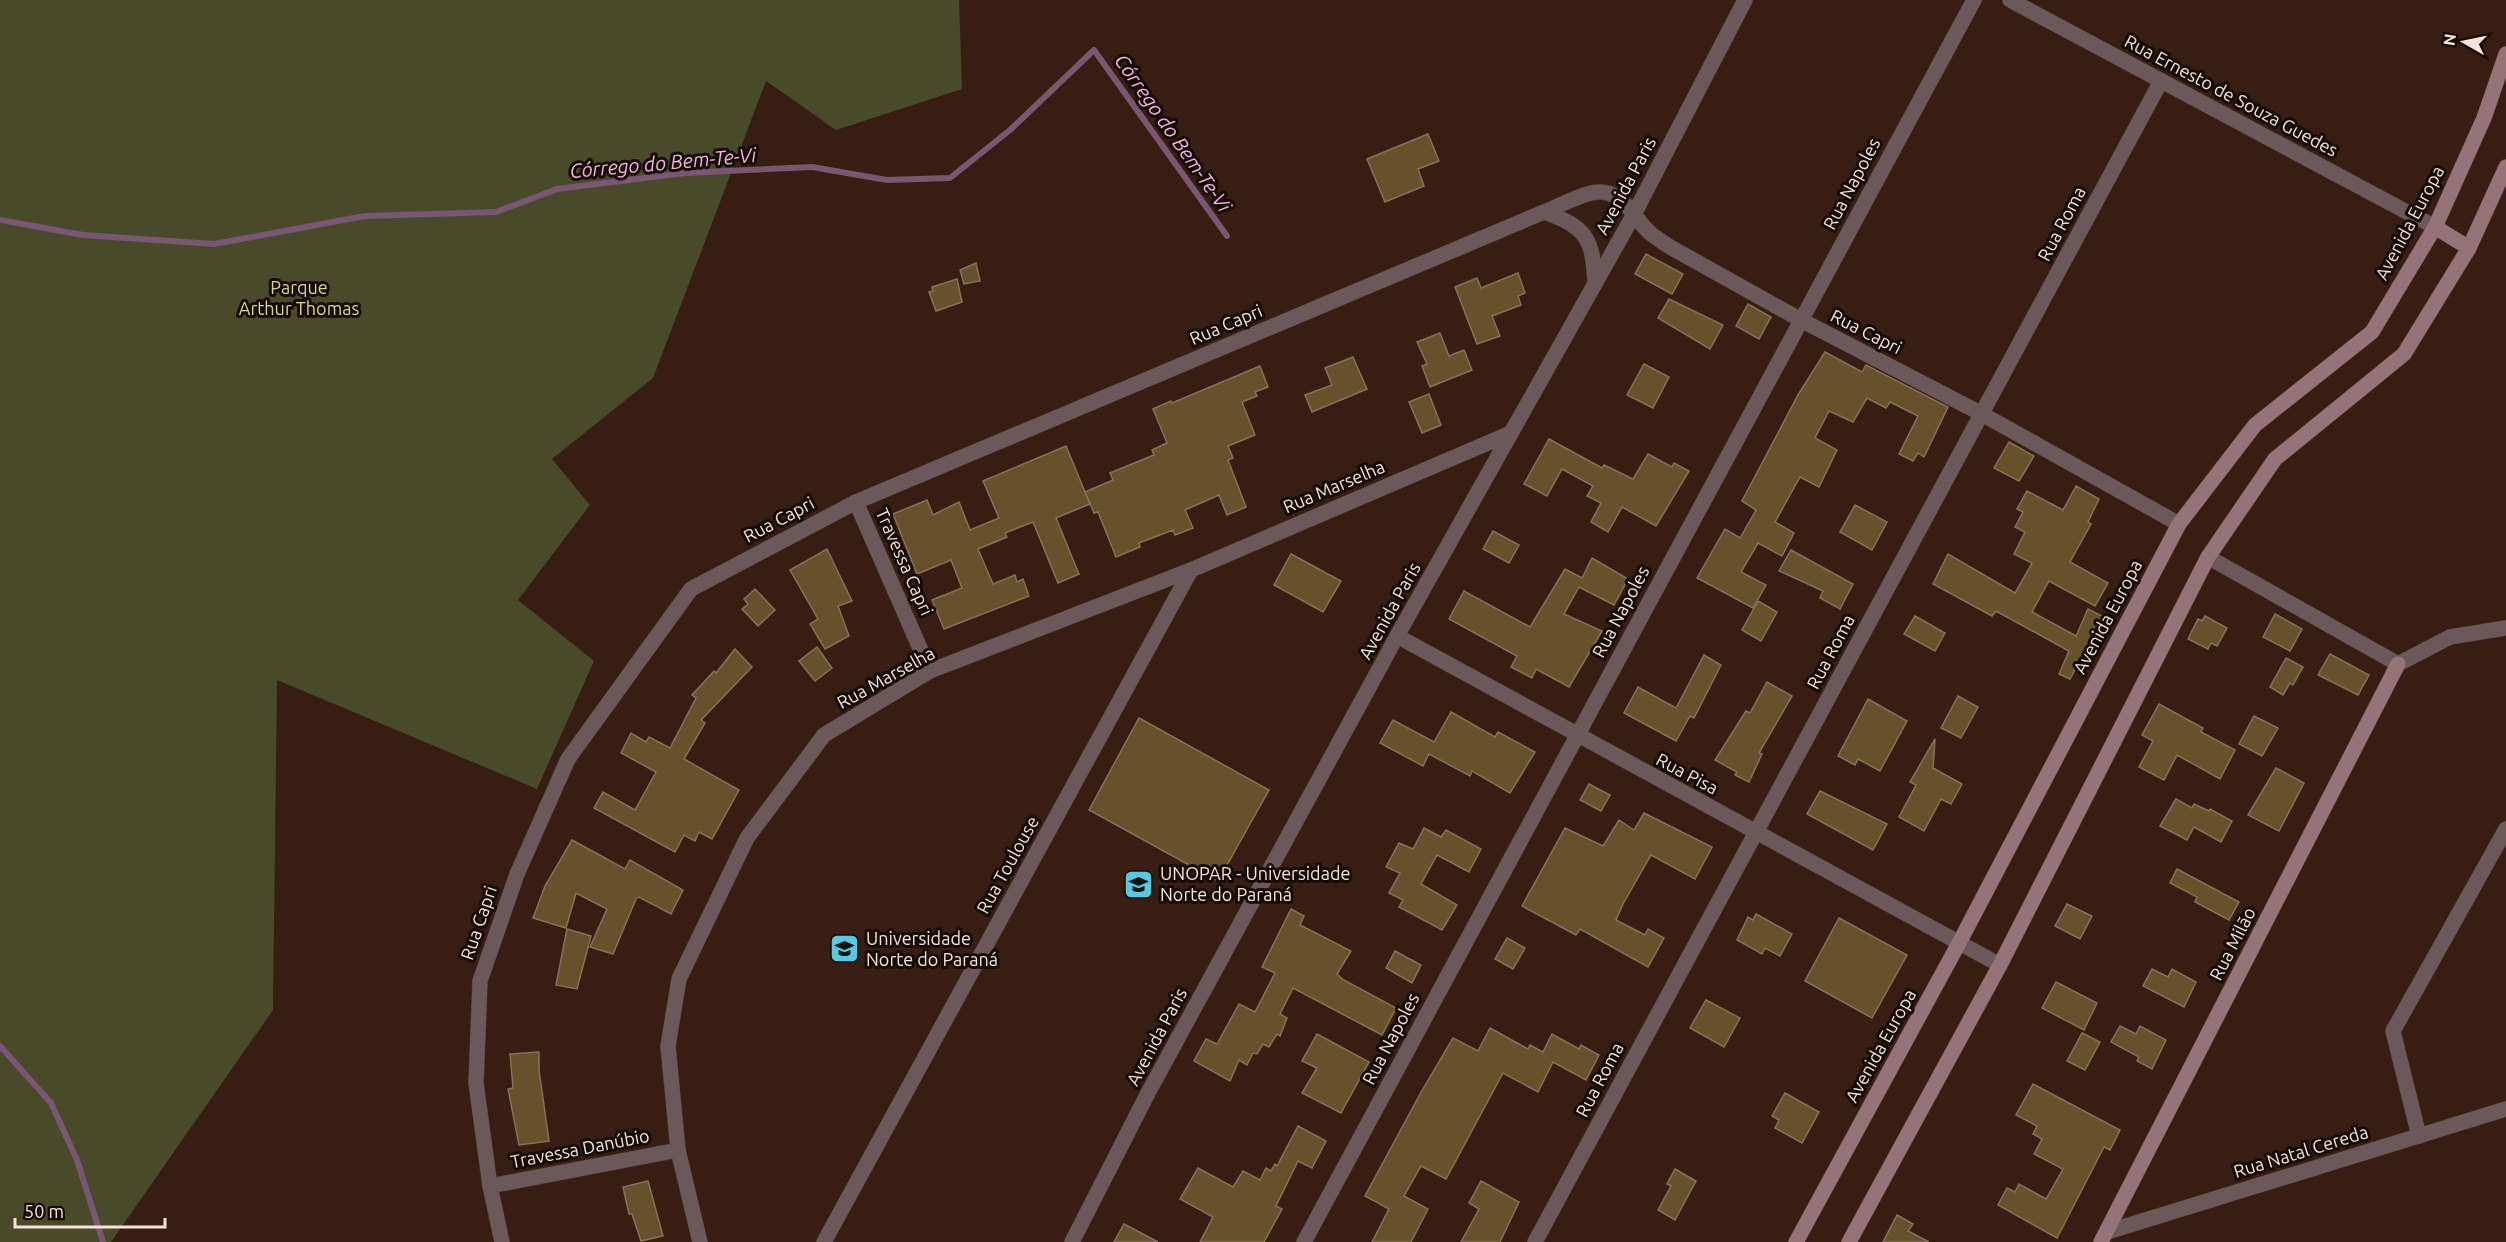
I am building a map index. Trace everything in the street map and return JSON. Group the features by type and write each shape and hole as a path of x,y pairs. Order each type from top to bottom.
{"main road":[{"name":"Avenida Europa","path":"1796,1242 1959,944 2179,524 2255,425 2373,332 2435,227 2484,118 2506,54"},
{"path":"1849,1242 2000,965 2208,557 2275,459 2404,354 2469,248 2506,167"},
{"path":"2435,227 2469,248"},
{"name":"Rua Milão","path":"2104,1237 2398,664"}],"street":[{"name":"Avenida Paris","path":"1072,1242 1154,1083 1397,636 1596,285 1745,0"},
{"name":"Rua Napoles","path":"1304,1242 1974,0"},
{"name":"Rua Ernesto de Souza Guedes","path":"2010,0 2435,227"},
{"name":"Rua Roma","path":"1535,1242 2162,81"},
{"name":"Rua Capri","path":"502,1242 490,1186 476,1083 480,981 517,874 568,759 691,589 856,502 1544,212 1591,193 1607,192 1625,201 1633,216 1650,233 1670,247 1801,320 1982,414 2179,524"},
{"path":"1544,212 1578,227 1588,239 1594,255 1596,285"},
{"name":"Rua Marselha","path":"700,1242 678,1150 668,1046 679,979 747,838 824,735 930,671 1191,570 1511,433"},
{"name":"Travessa Capri","path":"856,502 930,671"},
{"path":"2208,557 2398,664 2450,637 2506,628"},
{"name":"Rua Toulouse","path":"824,1242 1191,570"},
{"name":"Rua Pisa","path":"1397,636 1576,736 2000,965"},
{"path":"2419,1136 2393,1031 2506,829"},
{"name":"Rua Natal Cereda","path":"2104,1237 2506,1109"},
{"name":"Travessa Danúbio","path":"490,1186 678,1150"}],"green space":[{"name":"Parque Arthur Thomas","path":"0,0 959,0 962,89 836,130 766,81 653,378 552,459 590,505 518,600 594,661 537,789 277,680 273,1010 111,1242 0,1242"}],"building":[{"path":"1428,134 1439,161 1418,169 1424,186 1385,202 1367,159"},
{"path":"1646,254 1683,274 1672,294 1635,274"},
{"path":"976,263 980,281 964,284 960,270"},
{"path":"1518,273 1525,293 1518,296 1521,305 1492,316 1500,336 1477,344 1455,287 1477,278 1481,288"},
{"path":"957,279 962,302 936,311 929,292 933,291 932,287"},
{"path":"1669,299 1723,325 1710,349 1658,318"},
{"path":"1748,304 1771,317 1759,339 1736,326"},
{"path":"1440,333 1449,356 1464,350 1472,370 1430,387 1422,366 1427,364 1417,342"},
{"path":"1825,352 1862,372 1866,365 1948,407 1924,457 1918,453 1913,461 1899,454 1918,416 1890,402 1886,408 1867,398 1853,422 1829,411 1815,438 1837,450 1819,487 1800,477 1775,522 1794,533 1782,556 1758,543 1741,572 1766,585 1753,608 1697,578 1725,529 1740,538 1756,510 1742,501 1798,395"},
{"path":"1353,357 1367,389 1312,412 1305,395 1332,385 1325,368"},
{"path":"1644,364 1669,377 1653,408 1627,395"},
{"path":"1260,366 1268,387 1255,392 1257,396 1242,402 1255,435 1228,446 1233,458 1228,460 1246,507 1227,515 1219,495 1185,510 1193,528 1175,535 1173,530 1139,543 1140,547 1116,557 1098,512 1094,513 1085,492 1113,480 1110,473 1154,455 1152,450 1167,443 1153,409"},
{"path":"1429,394 1441,425 1422,433 1409,402"},
{"path":"1549,439 1602,468 1604,465 1633,479 1648,454 1672,467 1674,463 1689,471 1656,526 1622,507 1608,532 1591,522 1601,503 1587,496 1593,486 1562,469 1547,496 1524,484"},
{"path":"2009,442 2034,456 2019,481 1994,468"},
{"path":"1066,446 1090,504 1056,518 1079,574 1058,583 1033,522 1005,533 1007,537 978,549 993,584 1015,575 1017,582 1023,579 1029,596 944,629 932,600 962,588 951,560 917,574 893,514 927,500 933,515 959,502 970,530 999,518 983,481"},
{"path":"2076,486 2099,499 2088,522 2091,524 2070,562 2108,583 2095,606 2049,581 2032,612 2076,636 2088,609 2104,617 2094,641 2091,640 2070,679 2059,674 2069,651 1996,611 1992,616 1933,584 1948,554 2015,593 2032,563 2014,554 2025,532 2015,527 2023,512 2017,509 2027,491 2063,510"},
{"path":"1855,505 1887,522 1872,550 1840,532"},
{"path":"1493,531 1519,545 1509,563 1483,549"},
{"path":"827,549 852,601 838,606 849,636 825,649 810,624 818,619 790,570"},
{"path":"1791,550 1853,584 1840,609 1820,598 1823,591 1779,571"},
{"path":"1291,554 1341,581 1323,612 1274,585"},
{"path":"1592,558 1628,579 1614,605 1579,587 1564,614 1602,631 1569,687 1536,669 1532,678 1511,667 1517,656 1449,619 1464,591 1530,627 1565,569 1582,578"},
{"path":"755,589 775,610 758,626 742,609 748,604 744,599"},
{"path":"1758,601 1777,612 1761,641 1742,630"},
{"path":"2275,614 2302,629 2290,651 2263,637"},
{"path":"1915,616 1945,633 1935,651 1904,634"},
{"path":"2205,616 2227,628 2217,646 2211,643 2208,649 2188,639 2198,619 2202,621"},
{"path":"817,647 832,668 815,681 799,661"},
{"path":"735,649 752,667 701,720 705,723 684,759 739,790 712,839 699,832 695,841 684,835 675,852 594,808 603,792 635,810 656,772 621,753 631,733 646,742 649,737 670,748 696,698 692,695 714,671 716,673"},
{"path":"2330,654 2369,675 2358,695 2318,675"},
{"path":"1704,655 1721,665 1694,718 1690,716 1676,741 1624,713 1638,687 1676,708"},
{"path":"2286,658 2303,667 2293,685 2290,683 2283,695 2270,687"},
{"path":"1767,682 1792,696 1759,753 1762,754 1749,782 1735,775 1737,772 1715,760 1746,711 1750,713"},
{"path":"1958,696 1978,707 1961,738 1941,728"},
{"path":"1868,699 1907,721 1880,771 1858,759 1855,765 1838,756"},
{"path":"2159,704 2203,728 2201,732 2235,750 2220,779 2177,755 2164,780 2139,767 2153,741 2142,735"},
{"path":"1451,712 1495,737 1498,732 1535,752 1510,793 1472,771 1470,776 1429,754 1423,766 1380,743 1393,720 1434,742"},
{"path":"2254,716 2278,728 2262,756 2239,744"},
{"path":"1139,718 1269,790 1218,881 1089,810"},
{"path":"1935,739 1933,768 1962,784 1951,804 1941,799 1924,831 1899,817 1916,785 1910,782"},
{"path":"2276,768 2304,783 2279,831 2248,815"},
{"path":"1589,784 1610,795 1601,811 1580,800"},
{"path":"1820,791 1887,824 1873,850 1807,814"},
{"path":"2176,799 2192,808 2194,804 2209,811 2210,809 2232,821 2221,842 2194,827 2187,840 2160,826"},
{"path":"1644,813 1712,847 1695,879 1651,855 1623,904 1616,920 1645,935 1648,929 1664,938 1648,967 1580,929 1576,935 1522,906 1565,828 1603,846 1619,820 1634,830"},
{"path":"1424,828 1441,837 1446,830 1481,849 1469,872 1437,855 1421,884 1457,905 1442,930 1399,907 1403,900 1389,893 1400,873 1386,867 1399,843 1413,849"},
{"path":"572,840 625,869 630,860 683,890 671,914 639,897 636,899 613,954 590,947 607,909 576,893 566,928 533,918 545,886"},
{"path":"2177,869 2239,902 2229,920 2195,902 2197,897 2170,883"},
{"path":"2067,904 2092,916 2080,939 2055,926"},
{"path":"1291,909 1304,916 1300,925 1351,951 1337,974 1342,979 1396,1008 1382,1035 1293,988 1280,1014 1287,1018 1280,1036 1277,1034 1269,1047 1263,1044 1257,1054 1253,1053 1247,1065 1239,1060 1230,1081 1194,1061 1206,1039 1217,1044 1239,1004 1255,1012 1275,973 1262,967"},
{"path":"1756,914 1792,934 1780,956 1765,948 1762,954 1737,940 1748,917 1753,920"},
{"path":"1839,918 1907,955 1872,1018 1805,981"},
{"path":"567,929 591,936 577,989 556,985"},
{"path":"1507,938 1525,948 1513,969 1495,959"},
{"path":"1395,951 1421,965 1412,983 1386,968"},
{"path":"2152,969 2168,977 2172,969 2196,982 2184,1007 2143,986"},
{"path":"2056,982 2097,1003 2084,1030 2042,1008"},
{"path":"1706,1000 1740,1018 1724,1047 1690,1028"},
{"path":"2120,1026 2136,1034 2140,1026 2166,1040 2152,1069 2137,1061 2139,1057 2111,1042"},
{"path":"1490,1028 1528,1049 1530,1045 1543,1052 1552,1034 1579,1049 1581,1045 1599,1055 1586,1080 1553,1062 1538,1092 1503,1073 1446,1179 1421,1166 1404,1196 1428,1209 1411,1242 1372,1242 1389,1209 1365,1196 1420,1094 1453,1038 1478,1051"},
{"path":"2082,1033 2100,1042 2085,1070 2067,1061"},
{"path":"1317,1034 1369,1062 1341,1113 1302,1093 1317,1068 1302,1061"},
{"path":"539,1052 539,1070 549,1141 519,1145 508,1089 513,1088 510,1054"},
{"path":"2033,1084 2120,1130 2110,1150 2104,1147 2057,1238 1998,1205 2007,1188 2015,1192 2019,1184 2046,1199 2063,1169 2034,1154 2042,1139 2033,1134 2037,1126 2016,1115"},
{"path":"1785,1093 1819,1112 1802,1143 1775,1128 1779,1120 1772,1116"},
{"path":"1298,1126 1326,1141 1312,1168 1298,1161 1276,1206 1282,1209 1264,1242 1200,1242 1213,1217 1180,1199 1198,1168 1233,1187 1243,1171 1260,1180 1266,1168 1271,1171 1275,1164 1277,1166"},
{"path":"1675,1169 1696,1181 1675,1220 1658,1210 1671,1186 1667,1184"},
{"path":"648,1181 663,1236 641,1241 632,1214 629,1214 623,1187"},
{"path":"1481,1181 1519,1202 1500,1242 1461,1242 1479,1209 1469,1203"},
{"path":"1897,1215 1913,1224 1908,1231 1929,1242 1883,1242"},
{"path":"1124,1224 1158,1242 1114,1242"}],"waterway":[{"name":"Córrego do Bem-Te-Vi","path":"0,220 83,235 214,244 365,216 496,212 557,189 685,173 812,167 887,180 950,178 1010,130 1094,50 1227,236"},
{"path":"0,1046 51,1103 77,1160 103,1242"}],"place":[{"name":"UNOPAR - Universidade Norte do Paraná","path":"1139,884"},
{"name":"Universidade Norte do Paraná","path":"845,949"}]}
